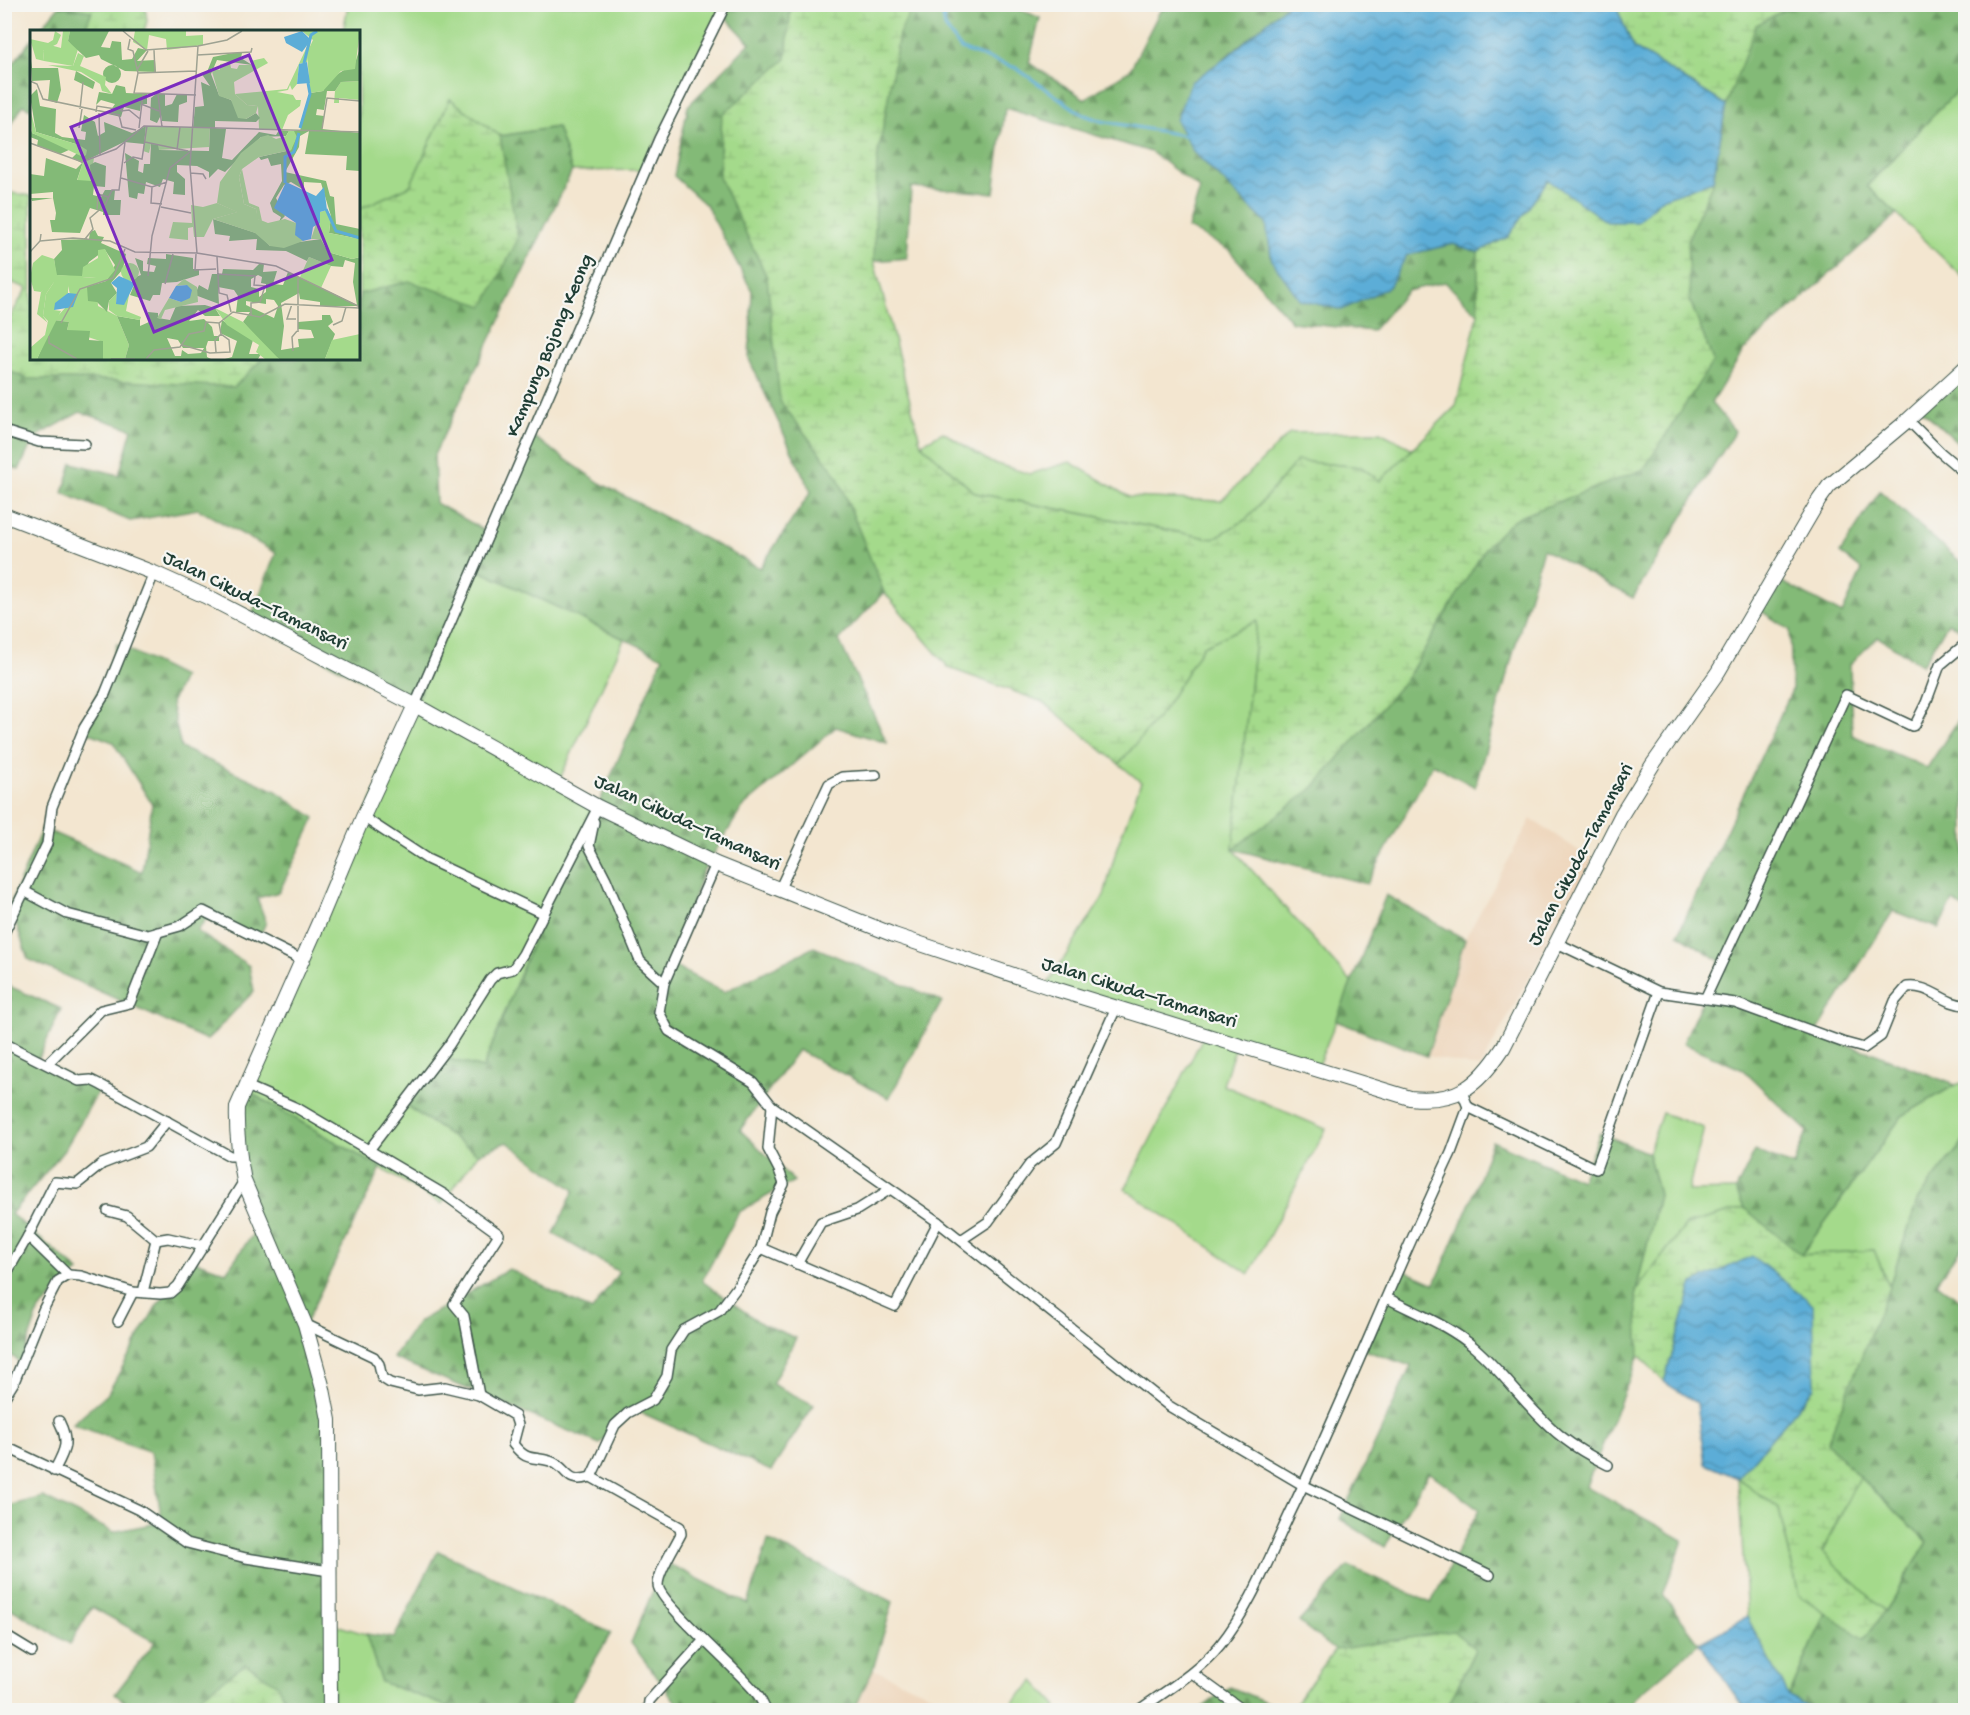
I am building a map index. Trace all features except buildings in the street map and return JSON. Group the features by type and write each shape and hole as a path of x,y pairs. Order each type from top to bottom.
{"street":[{"name":"Kampung Bojong Keong","path":"415,705 659,139 726,4"},
{"name":"Jalan Cikuda–Tamansari","path":"4,515 154,573 205,596 415,705 598,807 716,864 894,935 1116,1008 1410,1098 1425,1100 1444,1098 1462,1092 1480,1080 1503,1048 1622,814 1653,764 1718,672 1829,486 1908,420 1965,367"},
{"path":"1908,420 1965,474"},
{"path":"4,431 39,442 85,444"},
{"path":"4,933 47,844 52,807 84,729 105,694 154,573"},
{"path":"1705,999 1846,695 1912,726 1915,725 1940,665 1962,646 1965,648"},
{"path":"330,1710 329,1420 305,1324 244,1181 236,1126 237,1107 363,817 415,705"},
{"path":"780,888 829,784 842,777 876,775"},
{"path":"369,1150 449,1045 490,980 496,973 513,969 524,954 598,807"},
{"path":"598,807 589,846 606,879 640,961 664,984"},
{"path":"363,817 427,859 544,914"},
{"path":"716,864 664,984 659,1012 669,1031 753,1082 772,1106 938,1222 1169,1406 1303,1485 1490,1575"},
{"path":"24,891 67,914 148,935 180,926 203,910 302,960"},
{"path":"47,1065 101,1010 130,1003 158,932"},
{"path":"1557,943 1659,992 1735,1003 1864,1048 1881,1036 1895,1001 1907,987 1918,986 1957,1005 1965,1005"},
{"path":"1468,1107 1596,1169 1659,992"},
{"path":"961,1240 988,1222 1030,1164 1056,1143 1116,1008"},
{"path":"4,1043 79,1080 92,1080 230,1156 239,1156"},
{"path":"247,1086 297,1108 369,1150 445,1195 499,1234 454,1304 464,1316 479,1395"},
{"path":"1139,1710 1192,1674 1218,1647 1236,1623 1303,1485 1451,1153 1468,1107 1462,1092"},
{"path":"591,1478 615,1425 628,1413 653,1400 667,1376 671,1350 684,1330 719,1311 761,1248 770,1212 784,1184 768,1149 772,1106"},
{"path":"4,1278 55,1182 77,1184 102,1164 146,1147 167,1121"},
{"path":"4,1398 15,1382 44,1308 58,1281 68,1275 81,1276 138,1292 170,1293 178,1286 244,1181"},
{"path":"798,1264 821,1222 857,1210 890,1190"},
{"path":"108,1211 127,1216 156,1240 168,1238 204,1246"},
{"path":"761,1248 895,1306 938,1222"},
{"path":"28,1236 68,1275"},
{"path":"118,1321 138,1292 156,1240"},
{"path":"1387,1298 1446,1329 1474,1347 1561,1436 1608,1466"},
{"path":"305,1324 374,1357 379,1364 382,1378 390,1383 418,1390 445,1387 479,1395 515,1416 518,1425 513,1444 519,1452 532,1460 549,1461 556,1464 570,1478 580,1480 591,1478 680,1527 681,1534 658,1584 667,1600 758,1695 766,1710"},
{"path":"54,1471 66,1449 66,1434 59,1421"},
{"path":"4,1446 139,1510 187,1543 246,1558 329,1571"},
{"path":"4,1635 32,1652"},
{"path":"648,1710 649,1701 704,1640"},
{"path":"1192,1674 1243,1710"}],"shaded area":[{"path":"1531,819 1593,860 1480,1068 1428,1056 1465,939"},
{"path":"873,1669 967,1710 854,1710"}],"green space":[{"path":"1620,4 1793,5 1756,25 1726,105 1634,48 1618,11"},
{"path":"59,5 145,5 147,21 144,30 84,30 92,11"},
{"path":"348,5 722,5 642,170 572,171 556,127 500,136 450,99 410,186 360,209 360,30 343,30"},
{"path":"722,5 791,5 786,59 722,115 719,177 767,277 780,401 837,475 884,592 839,640 887,743 836,727 742,808 703,871 671,965 724,992 814,947 942,1001 889,1098 798,1050 740,1130 794,1181 739,1212 702,1281 762,1324 796,1338 772,1384 814,1405 771,1471 631,1408 600,1444 393,1358 418,1322 509,1269 592,1311 619,1272 554,1234 574,1190 507,1142 478,1154 407,1106 441,1057 483,1068 557,880 596,810 663,657 474,568 414,707 249,622 276,553 198,509 130,521 63,493 72,463 119,475 132,429 80,412 34,438 19,470 5,464 4,369 28,379 89,379 234,387 261,360 360,360 360,294 409,281 484,305 517,239 500,136 557,127 572,171 434,455 436,503 489,533 532,436 600,483 760,568 811,492 749,359 752,291 706,205 674,176 688,106 750,43 720,11"},
{"path":"791,5 913,5 899,34 877,161 874,261 921,444 975,493 1213,539 1247,519 1297,461 1361,467 1380,481 1456,406 1478,314 1478,252 1508,237 1548,179 1607,222 1637,222 1661,199 1713,181 1687,241 1690,301 1713,361 1644,469 1514,519 1486,547 1407,678 1314,787 1233,849 1257,621 1203,646 1163,711 1119,764 1043,702 949,668 884,592 837,475 780,401 767,277 719,177 722,115 786,59"},
{"path":"913,5 1010,5 1040,18 1029,63 1085,99 1130,70 1163,5 1288,5 1218,63 1191,82 1193,151 1266,223 1272,261 1389,287 1407,255 1453,244 1478,252 1478,314 1445,282 1407,291 1372,331 1292,322 1229,250 1188,228 1200,189 1151,152 1005,108 994,193 911,187 907,258 874,261 877,161 899,33"},
{"path":"1793,5 1886,10 1889,5 1965,5 1965,82 1867,186 1897,214 1744,350 1711,403 1735,431 1633,598 1543,549 1475,787 1433,764 1367,884 1233,849 1314,787 1407,678 1486,547 1514,519 1644,469 1713,361 1690,301 1687,241 1713,181 1726,105 1756,24"},
{"path":"59,6 92,11 84,30 40,30"},
{"path":"30,41 30,108 23,105 5,135 5,74"},
{"path":"1965,82 1965,279 1867,186"},
{"path":"450,99 500,136 518,239 484,306 409,281 360,294 360,209 410,186"},
{"path":"5,192 30,196 30,360 261,360 234,387 89,379 28,379 5,369 5,326 27,288 5,280"},
{"path":"1965,365 1965,449 1921,409"},
{"path":"943,432 990,462 1030,474 1070,462 1129,497 1221,501 1290,433 1380,432 1413,449 1380,481 1361,467 1297,461 1247,519 1213,539 975,493 921,444"},
{"path":"1880,491 1965,566 1965,631 1948,623 1922,665 1878,637 1850,664 1852,735 1927,768 1965,710 1965,909 1953,901 1938,928 1893,911 1815,1035 1876,1054 1955,1085 1902,1116 1801,1255 1744,1208 1736,1190 1755,1151 1794,1166 1807,1131 1743,1070 1683,1043 1720,961 1678,934 1792,690 1790,630 1758,609 1775,578 1842,614 1862,570 1840,553"},
{"path":"474,568 624,639 557,785 596,810 557,880 483,1069 408,1107 478,1154 442,1204 244,1089"},
{"path":"1257,621 1233,849 1352,983 1318,1065 1237,1042 1223,1085 1326,1129 1249,1274 1125,1189 1205,1033 1045,988 1104,896 1117,847 1141,782 1119,764 1163,711 1203,646"},
{"path":"117,644 183,677 171,703 181,748 276,791 315,818 279,892 257,898 266,922 258,940 206,919 197,931 249,966 254,991 207,1040 28,959 10,905 42,828 142,872 152,804 113,742 82,730"},
{"path":"1386,895 1465,939 1427,1056 1336,1021"},
{"path":"4,984 61,1009 38,1060 99,1090 65,1149 11,1214 79,1271 39,1310 21,1363 4,1350"},
{"path":"1965,1082 1965,1140 1918,1199 1889,1287 1874,1250 1801,1255 1902,1116 1955,1085"},
{"path":"244,1089 381,1168 303,1328 330,1425 333,1710 290,1710 277,1685 246,1664 181,1710 134,1710 115,1694 155,1642 92,1607 70,1644 5,1605 4,1507 43,1497 113,1532 162,1522 151,1452 72,1424 108,1393 157,1305 195,1261 226,1272 258,1227 237,1178"},
{"path":"1662,1113 1704,1128 1688,1191 1736,1190 1744,1208 1686,1225 1636,1291 1659,1195 1648,1153"},
{"path":"1600,1133 1648,1153 1659,1195 1636,1291 1639,1355 1586,1486 1683,1540 1663,1595 1699,1643 1635,1698 1628,1710 1503,1710 1498,1708 1494,1710 1446,1710 1475,1650 1453,1631 1335,1650 1299,1622 1348,1566 1431,1603 1479,1509 1429,1472 1385,1547 1340,1519 1411,1366 1364,1350 1399,1268 1435,1284 1472,1198 1492,1141 1581,1180"},
{"path":"1965,1140 1965,1243 1936,1282 1965,1304 1965,1710 1814,1710 1789,1696 1826,1613 1864,1639 1885,1611 1928,1542 1859,1477 1827,1443 1889,1287 1918,1199"},
{"path":"1744,1208 1801,1255 1874,1250 1889,1287 1827,1443 1859,1477 1822,1552 1885,1611 1864,1639 1799,1595 1779,1509 1738,1478 1815,1387 1693,1283 1664,1382 1639,1355 1636,1291 1686,1225"},
{"path":"1859,1477 1928,1542 1885,1611 1822,1553"},
{"path":"1738,1478 1779,1509 1799,1595 1826,1613 1789,1696 1747,1617"},
{"path":"768,1540 893,1602 873,1669 854,1710 673,1710 676,1702 631,1643 665,1562 748,1604"},
{"path":"438,1551 611,1633 567,1710 457,1710 381,1682 366,1634 394,1638"},
{"path":"329,1623 366,1634 381,1682 457,1710 333,1710"},
{"path":"1453,1631 1475,1649 1446,1710 1290,1710 1335,1650"},
{"path":"246,1664 277,1685 290,1710 181,1710"},
{"path":"1034,1681 1057,1706 1056,1710 1005,1710"},
{"path":"1230,1687 1285,1710 1199,1710"}],"water":[{"path":"1288,4 1620,5 1618,11 1634,48 1726,105 1713,181 1661,199 1637,222 1607,222 1548,180 1508,237 1478,252 1453,244 1407,255 1389,287 1342,310 1300,300 1272,261 1266,223 1193,151 1176,120 1191,82 1227,57"},
{"path":"1752,1256 1813,1304 1815,1387 1738,1478 1705,1464 1697,1403 1664,1382 1693,1283"},
{"path":"1747,1617 1789,1696 1814,1710 1745,1710 1699,1643"}],"waterway":[{"path":"941,4 945,27 961,49 1016,68 1082,114 1101,121 1188,136"}]}
